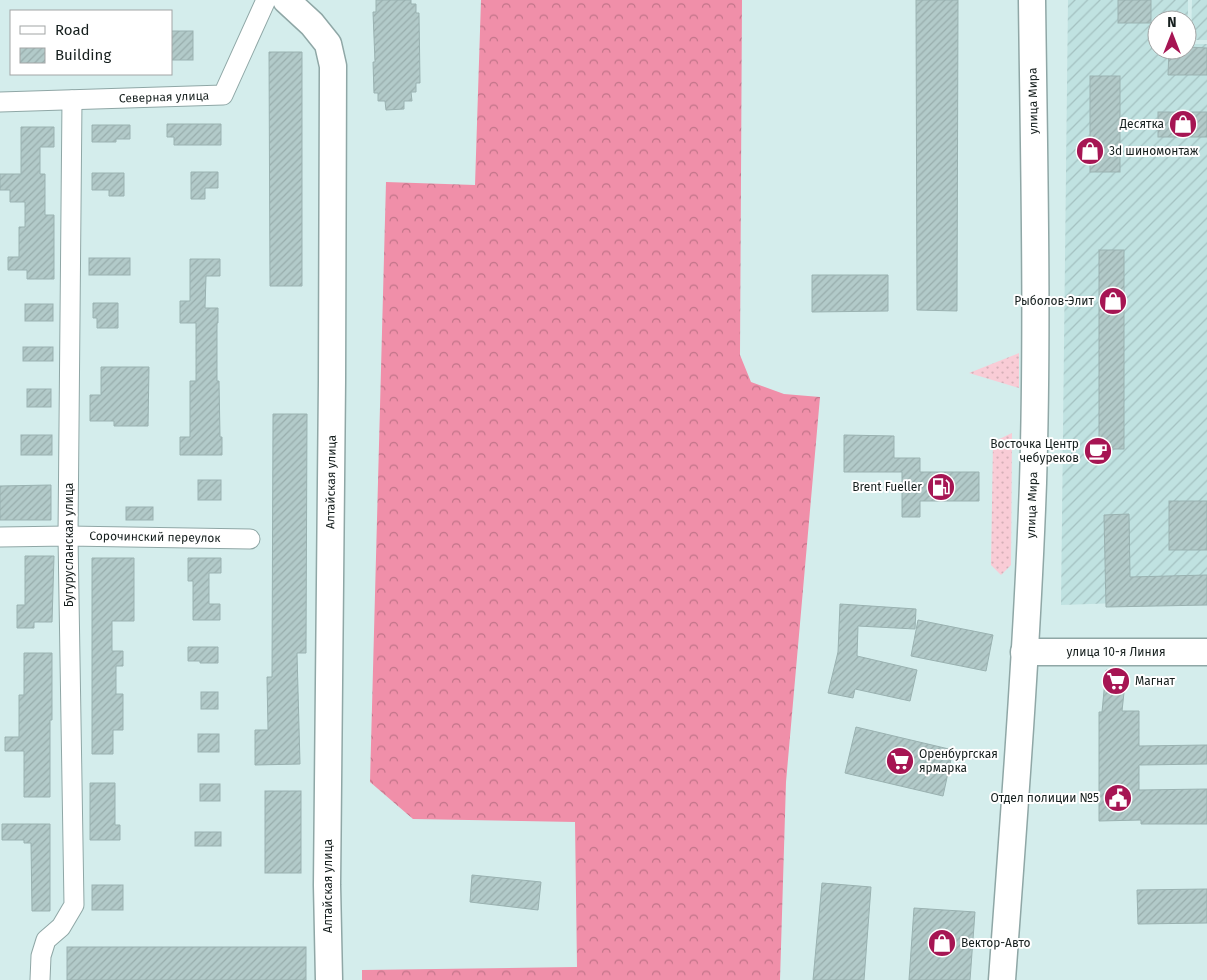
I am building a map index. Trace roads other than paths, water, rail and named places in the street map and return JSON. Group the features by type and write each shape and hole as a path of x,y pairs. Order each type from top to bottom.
{"street":[{"name":"Северная улица","path":"0,102 223,95 266,0"},
{"name":"Алтайская улица","path":"286,0 312,24 328,44 333,66 327,885 329,980"},
{"name":"улица Мира","path":"1002,980 1018,754 1033,482 1035,250 1032,0"},
{"name":"Бугурусланская улица","path":"40,980 41,956 46,940 62,927 74,905 68,536 72,100"},
{"name":"Сорочинский переулок","path":"0,537 68,536 250,539"},
{"name":"улица 10-я Линия","path":"1024,652 1207,652"}],"place":[{"name":"Десятка","path":"1183,124"},
{"name":"3d шиномонтаж","path":"1090,151"},
{"name":"Рыболов-Элит","path":"1113,301"},
{"name":"Восточка Центр чебуреков","path":"1098,451"},
{"name":"Brent Fueller","path":"941,487"},
{"name":"Магнат","path":"1116,681"},
{"name":"Оренбургская ярмарка","path":"900,761"},
{"name":"Отдел полиции №5","path":"1118,798"},
{"name":"Вектор-Авто","path":"942,943"}]}
